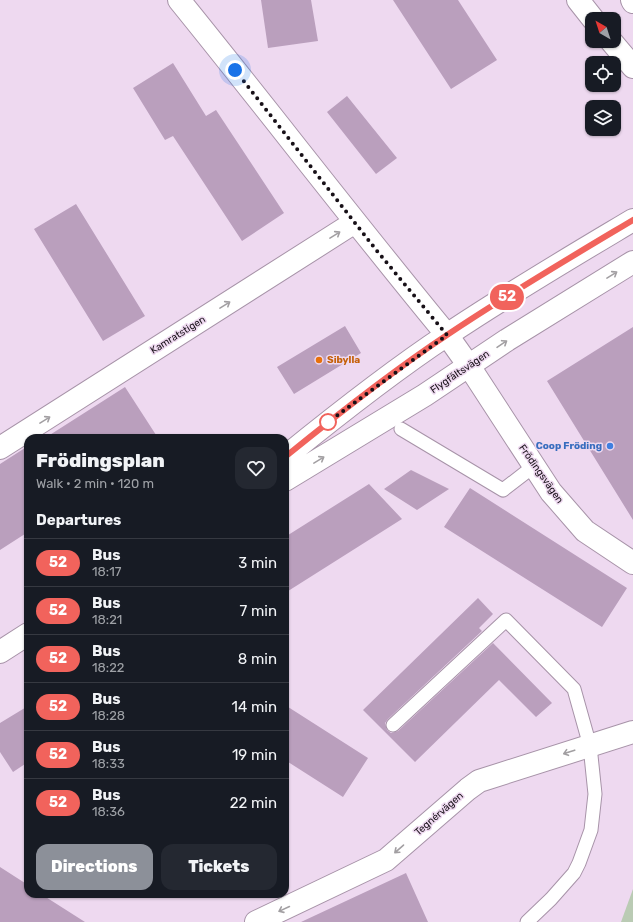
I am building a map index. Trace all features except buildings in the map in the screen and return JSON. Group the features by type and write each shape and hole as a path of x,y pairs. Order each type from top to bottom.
{"street":[{"name":"Frödingsvägen","path":"180,0 355,222 447,335 470,366 551,492 585,531 633,563"},
{"path":"578,0 587,12"},
{"path":"617,48 633,67"},
{"path":"289,454 334,417 447,335 546,271 633,220"},
{"name":"Kamratstigen","path":"0,448 355,222"},
{"name":"Flygfältsvägen","path":"289,478 470,366 506,340 633,262"},
{"path":"0,652 24,637"},
{"name":"Tegnérvägen","path":"256,922 386,860 479,781 633,732"}],"lane":[{"path":"400,429 503,490 534,466"},
{"path":"393,725 506,620 574,689 590,746 594,801 593,821 585,851 574,873 551,899 527,922"}],"green space":[{"path":"633,889 633,922 621,922"}],"bus line":[{"name":"52","path":"289,454 334,417 447,335 546,271 633,220"}],"place":[{"name":"Sibylla","path":"319,360"},
{"name":"Coop Fröding","path":"610,446"}],"route":[{"path":"235,70 377,251 447,335 328,422"}]}
